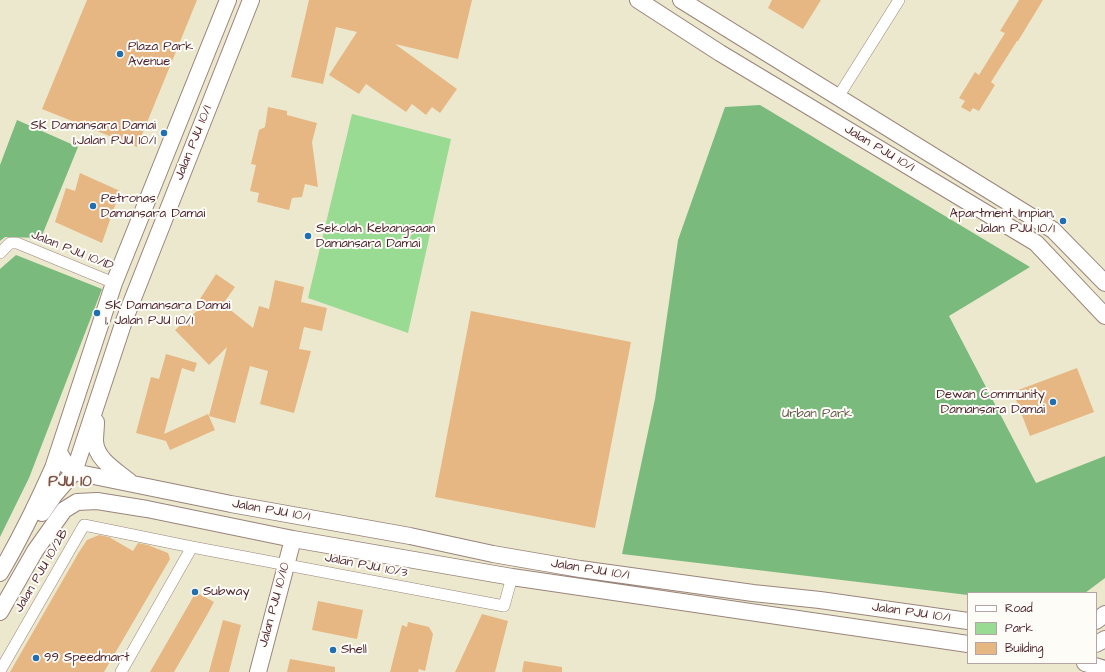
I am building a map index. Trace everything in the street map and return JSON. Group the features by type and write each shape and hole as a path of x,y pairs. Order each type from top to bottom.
{"street":[{"name":"Jalan PJU 10/1","path":"0,573 17,544 42,493 59,452 114,283 228,0"},
{"name":"Jalan PJU 10/1","path":"251,0 124,321 74,472 231,504 410,536 493,554 580,569 967,621"},
{"name":"Jalan PJU 10/1","path":"638,0 720,53 1036,244 1105,316"},
{"name":"Jalan PJU 10/1","path":"681,0 1053,230 1105,283"},
{"path":"838,97 899,0"},
{"path":"902,162 962,174"},
{"path":"149,256 150,194"},
{"name":"Jalan PJU 10/1D","path":"0,253 10,243 17,243 114,283"},
{"path":"98,401 95,442 97,451 103,460 131,483"},
{"path":"17,544 36,526 46,506 74,472 66,465 59,452"},
{"name":"Jalan PJU 10/1","path":"0,612 35,551 64,510 77,502 97,501 147,509 293,539 512,577 967,644"},
{"path":"168,514 184,505 207,506 231,504"},
{"name":"Jalan PJU 10/3","path":"84,526 504,606 512,577"},
{"name":"Jalan PJU 10/2B","path":"0,671 84,526"},
{"name":"Jalan PJU 10/10","path":"258,672 293,539"},
{"path":"121,672 192,547"},
{"path":"753,593 850,612 874,625 883,632"},
{"path":"1097,620 1105,614"},
{"path":"1088,664 1105,669"}],"green space":[{"name":"Urban Park","path":"760,105 1030,267 949,316 1036,483 1105,456 1105,578 1086,592 967,592 967,595 622,554 655,399 678,240 725,107"},
{"path":"352,114 451,139 408,333 308,298"},
{"path":"17,120 78,147 41,238 5,237 0,241 0,165"},
{"path":"16,255 102,289 29,478 0,537 0,269"}],"building":[{"name":"Plaza Park Avenue","path":"87,0 197,0 137,147 42,109"},
{"path":"309,0 472,0 458,59 395,44 457,89 440,113 432,107 426,115 412,104 406,112 366,84 359,94 329,75 357,32 336,27 323,84 291,77"},
{"path":"772,0 821,0 803,29 768,8"},
{"path":"1019,0 1043,0 991,82 995,85 979,111 973,108 970,112 961,107 965,101 959,98 975,72 979,75 1005,33 1000,31"},
{"path":"268,107 287,111 287,115 317,123 312,142 318,187 305,184 302,197 292,198 289,210 257,202 259,193 250,191 256,165 251,164 259,130 265,127"},
{"path":"80,173 120,191 102,243 55,222 66,188 75,191"},
{"path":"216,274 235,287 223,304 253,328 259,306 269,309 275,280 304,287 301,302 327,308 322,331 304,327 299,349 311,351 294,413 260,404 268,371 250,366 235,423 209,416 227,347 209,365 175,330 206,303 200,299"},
{"path":"471,311 631,342 595,528 435,497"},
{"path":"166,354 197,363 194,372 182,368 164,434 208,414 215,430 170,450 166,441 136,433 151,377 159,379"},
{"name":"Dewan Community Damansara Damai","path":"1077,368 1094,412 1030,436 1013,392"},
{"path":"99,535 109,537 133,551 138,543 148,545 168,553 170,559 104,672 10,672 79,552 87,540"},
{"path":"196,592 214,602 207,615 174,672 150,672"},
{"path":"318,601 363,610 357,639 312,630"},
{"path":"482,614 508,621 495,672 455,672"},
{"path":"223,620 241,625 229,672 209,672"},
{"path":"408,622 429,627 433,634 425,671 419,669 418,672 390,672 402,625 407,627"},
{"path":"290,659 335,667 335,672 287,672"},
{"path":"524,661 562,667 562,672 522,672"}],"place":[{"name":"Plaza Park Avenue","path":"120,54"},
{"name":"SK Damansara Damai 1,Jalan PJU 10/1","path":"164,133"},
{"name":"Petronas Damansara Damai","path":"93,206"},
{"name":"Apartment Impian, Jalan PJU 10/1","path":"1063,221"},
{"name":"Sekolah Kebangsaan Damansara Damai","path":"308,236"},
{"name":"SK Damansara Damai 1, Jalan PJU 10/1","path":"97,313"},
{"name":"Dewan Community Damansara Damai","path":"1053,402"},
{"name":"Subway","path":"195,592"},
{"name":"Shell","path":"333,650"},
{"name":"99 Speedmart","path":"36,658"}],"district":[{"name":"PJU 10","path":"70,483"}]}
